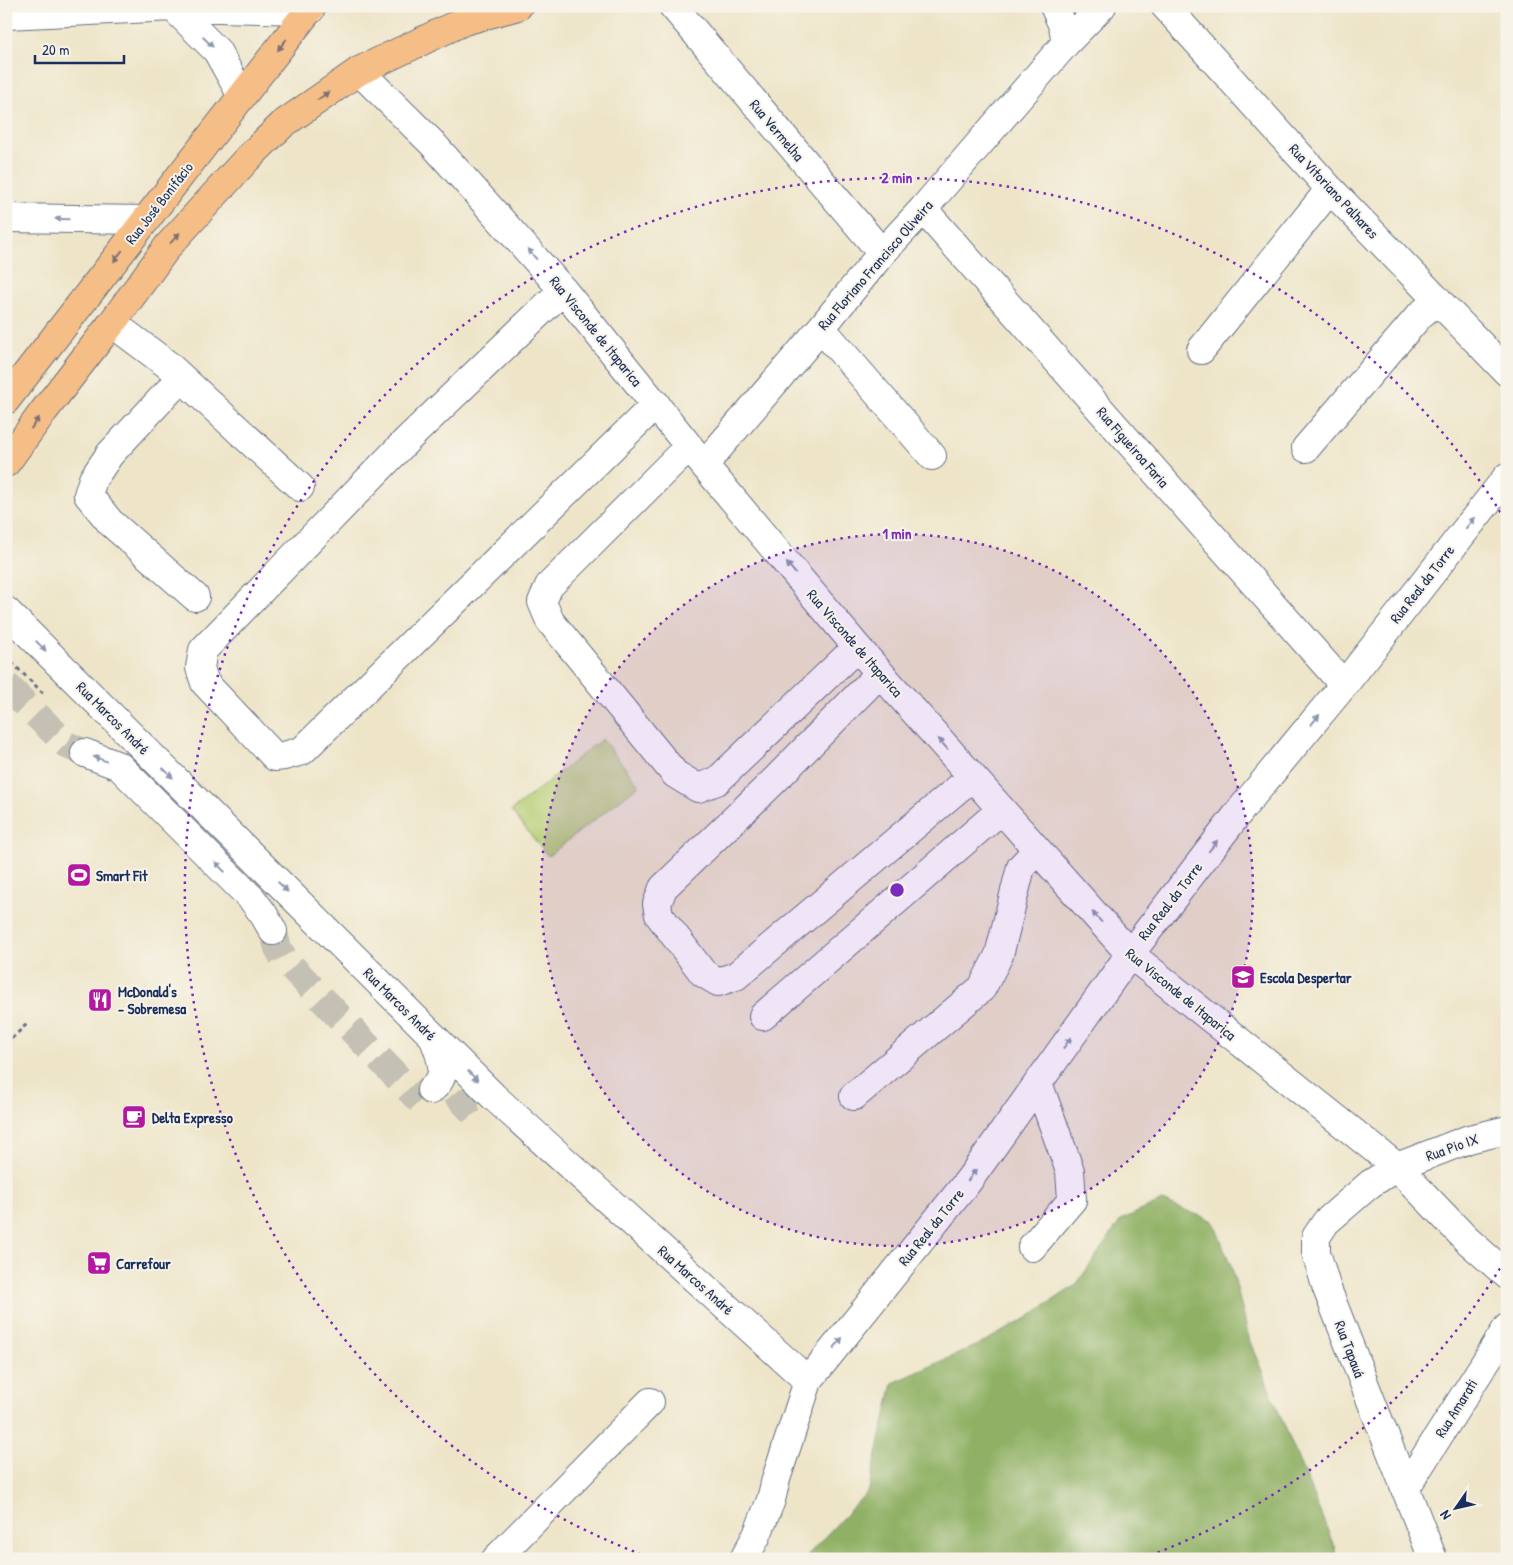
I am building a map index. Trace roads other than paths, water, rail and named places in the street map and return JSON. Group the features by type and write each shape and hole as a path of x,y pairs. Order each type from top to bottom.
{"main road":[{"path":"6,463 168,246 247,159 283,124 359,71 464,21 518,6"},
{"name":"Rua José Bonifácio","path":"8,396 311,8"}],"street":[{"name":"Rua Vermelha","path":"673,6 882,253"},
{"path":"1054,6 1063,26 1066,44"},
{"name":"Rua Floriano Francisco Oliveira","path":"857,647 717,781 698,788 675,774 550,621 542,602 549,586 697,456 821,328 882,253 923,209 1066,44 1102,6"},
{"name":"Rua Vitoriano Palhares","path":"1165,6 1330,189 1507,372"},
{"path":"173,7 217,51 242,96"},
{"path":"6,15 127,8 311,8"},
{"name":"Rua Visconde de Itaparica","path":"359,71 432,143 563,290 697,456 857,647 1130,954 1398,1168 1466,1239 1507,1275"},
{"path":"1201,350 1330,189"},
{"name":"Rua Figueiroa Faria","path":"923,209 1344,686"},
{"path":"6,218 146,220"},
{"path":"563,290 408,439 203,650 200,668 205,683 275,757 302,750 656,404"},
{"path":"1306,448 1420,315 1438,300"},
{"path":"112,323 168,365 300,487"},
{"path":"821,328 932,456"},
{"path":"181,378 110,454 93,480 88,495 110,522 195,597"},
{"name":"Rua Real da Torre","path":"808,1381 969,1180 1130,954 1243,807 1344,686 1507,477"},
{"name":"Rua Marcos André","path":"6,611 500,1104 808,1381"},
{"path":"880,673 776,779 663,888 657,904 659,916 703,974 718,982 736,976 972,776"},
{"path":"85,753 119,766 252,899 273,931"},
{"path":"763,1016 1001,810"},
{"path":"854,1096 982,988 999,954 1021,867 1037,850"},
{"path":"431,1090 440,1080 442,1074 440,1055 433,1037"},
{"path":"1032,1247 1072,1200 1070,1171 1038,1083"},
{"name":"Rua Pio IX","path":"1398,1168 1469,1139 1507,1130"},
{"name":"Rua Tapauá","path":"1398,1168 1370,1184 1326,1222 1316,1237 1316,1252 1326,1286 1433,1559"},
{"name":"Rua Amarati","path":"1405,1489 1507,1328"},
{"path":"744,1559 757,1535 771,1500 808,1381"},
{"path":"496,1559 650,1402"}],"tunnel":[{"path":"6,685 67,745 85,753"},
{"path":"273,931 278,948 284,959 420,1101"},
{"path":"454,1112 472,1099 494,1097"}],"place":[{"name":"Smart Fit","path":"79,875"},
{"name":"Escola Despertar","path":"1243,977"},
{"name":"McDonald's - Sobremesa","path":"100,1000"},
{"name":"Delta Expresso","path":"134,1117"},
{"name":"Carrefour","path":"99,1263"}]}
